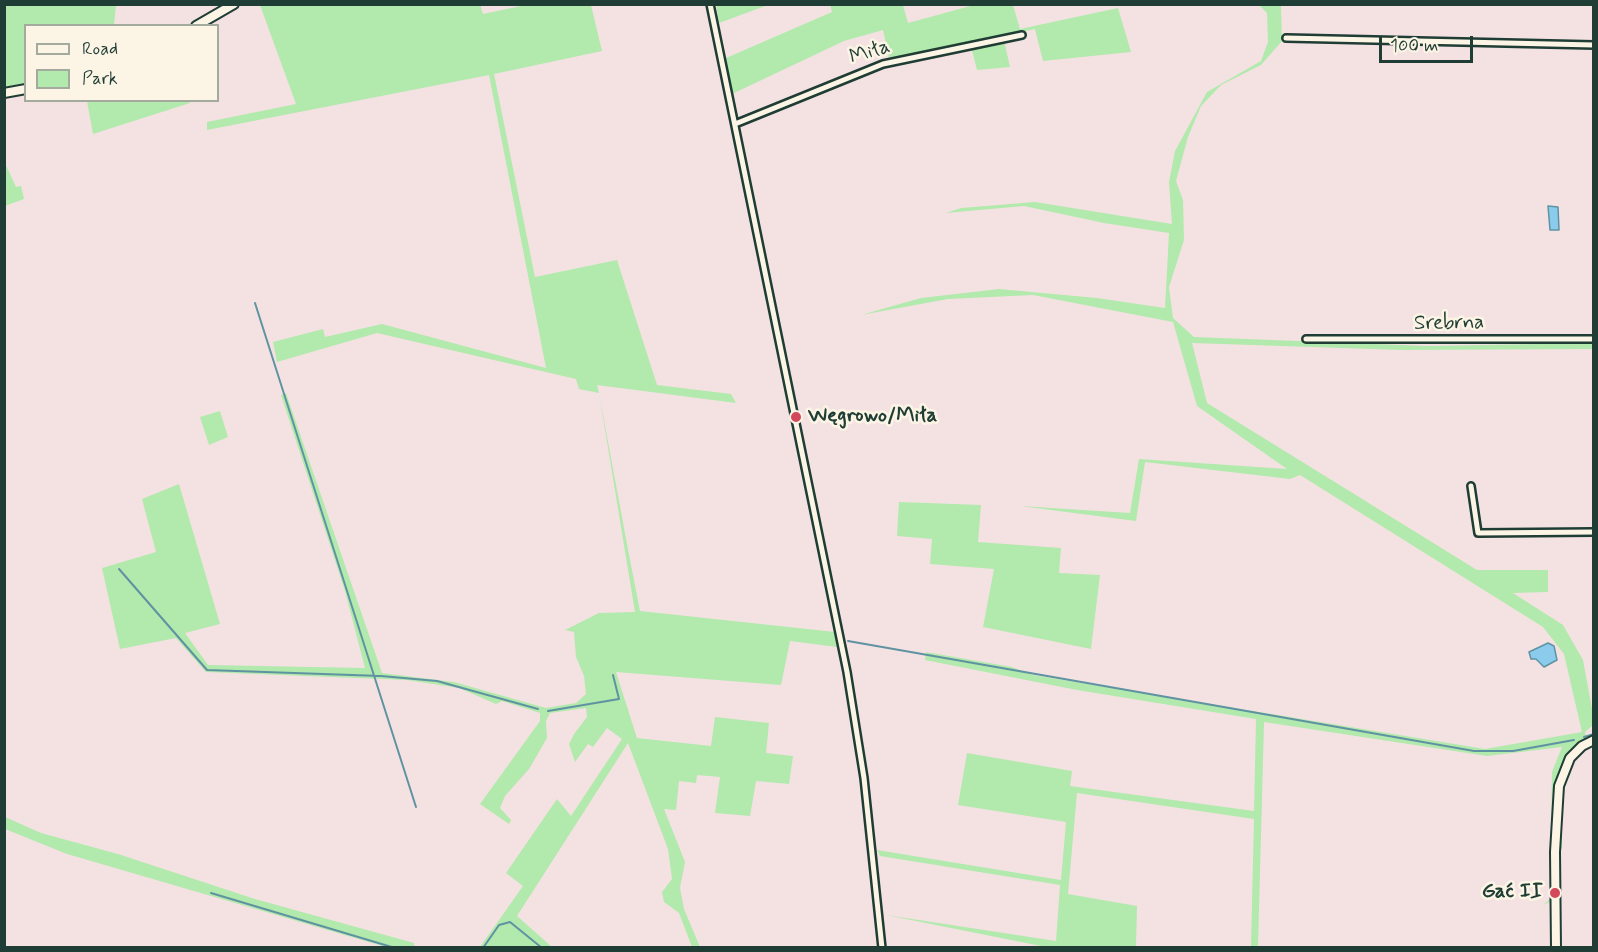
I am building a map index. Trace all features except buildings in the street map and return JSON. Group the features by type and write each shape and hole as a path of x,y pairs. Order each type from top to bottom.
{"street":[{"path":"199,24 234,4"},
{"path":"710,4 847,672 864,778 882,948"},
{"name":"Miła","path":"735,124 884,64 1022,35"},
{"path":"1286,38 1593,45"},
{"path":"4,93 24,89"},
{"name":"Srebrna","path":"1306,339 1593,339"},
{"path":"1471,486 1478,533 1593,532"},
{"path":"1556,948 1555,852 1560,786 1570,758 1582,746 1593,741"}],"green space":[{"path":"5,4 116,5 114,24 24,24 24,83 5,87"},
{"path":"480,4 483,14 526,5 591,5 602,51 494,74 535,277 617,260 657,385 731,394 736,403 597,385 599,393 579,389 576,379 377,333 277,362 273,342 323,329 325,337 382,324 546,368 489,75 207,130 207,122 296,104 260,5"},
{"path":"716,4 768,4 768,5 719,23"},
{"path":"830,4 903,5 908,23 974,5 1013,5 1020,29 1118,8 1131,52 1043,61 1035,29 1003,36 1010,67 977,70 970,42 889,58 883,30 844,41 732,94 726,58 832,12"},
{"path":"1259,5 1281,5 1282,41 1261,65 1221,85 1201,106 1188,137 1176,181 1183,200 1184,240 1169,287 1173,318 1194,337 1428,346 1593,343 1593,349 1402,350 1192,343 1207,403 1477,570 1548,570 1548,592 1513,593 1563,625 1583,660 1594,720 1593,725 1585,732 1587,745 1566,763 1562,791 1562,849 1556,849 1554,900 1543,905 1550,899 1552,772 1562,747 1487,756 1264,722 1258,947 1251,947 1254,819 1077,793 1068,894 1137,906 1136,947 1046,947 886,915 1056,941 1060,885 880,856 877,850 1061,880 1066,822 958,805 967,753 1072,771 1070,786 1254,811 1256,719 1077,690 925,660 926,652 1012,667 1033,675 1485,749 1582,732 1564,654 1543,627 1300,475 1290,479 1145,462 1136,521 1020,506 1130,513 1139,459 1287,469 1197,406 1173,322 1033,295 948,299 861,315 921,298 999,289 1097,298 1165,308 1169,233 1104,223 1024,206 946,213 961,208 1035,202 1172,224 1169,182 1175,151 1207,92 1261,61 1268,42 1267,13"},
{"path":"87,102 190,103 93,134"},
{"path":"4,161 16,187 21,186 24,199 5,206"},
{"path":"286,393 382,673 454,682 546,708 576,703 586,694 584,676 576,657 574,632 565,630 599,613 635,612 599,393 640,611 835,632 837,647 790,641 781,685 616,672 637,738 711,746 715,717 769,723 766,753 793,756 789,784 756,781 750,816 715,813 720,777 697,775 696,783 679,781 676,810 664,809 685,862 680,888 684,909 700,947 692,947 679,913 664,902 662,892 672,879 668,849 628,743 517,916 552,947 480,947 523,886 506,873 557,799 571,816 622,739 607,728 593,747 588,744 575,762 569,744 587,717 586,708 550,713 546,721 547,738 529,769 505,796 500,808 511,820 509,824 480,804 540,721 540,713 502,701 496,704 459,688 407,680 206,672 176,638 120,649 102,568 156,552 142,499 179,484 220,624 185,633 208,665 365,668 345,591 281,395"},
{"path":"220,411 228,437 209,445 200,417"},
{"path":"899,502 981,505 978,542 1061,548 1059,573 1100,575 1091,649 983,627 994,569 930,564 932,539 897,536"},
{"path":"5,817 41,833 118,854 255,899 414,943 414,947 386,947 67,854 5,829"}],"water":[{"path":"1548,206 1558,207 1559,230 1550,230"},
{"path":"1548,643 1554,646 1557,660 1544,667 1536,659 1531,659 1529,652"}],"waterway":[{"path":"255,303 416,807"},
{"path":"119,569 207,670 381,676 437,681 538,709"},
{"path":"848,641 1474,751 1513,751 1574,740"},
{"path":"548,711 619,699 613,675"},
{"path":"1584,737 1594,734"},
{"path":"211,893 395,948"},
{"path":"483,948 499,925 510,922 542,948"}],"place":[{"name":"Węgrowo/Miła","path":"796,417"},
{"name":"Gać II","path":"1555,893"}]}
